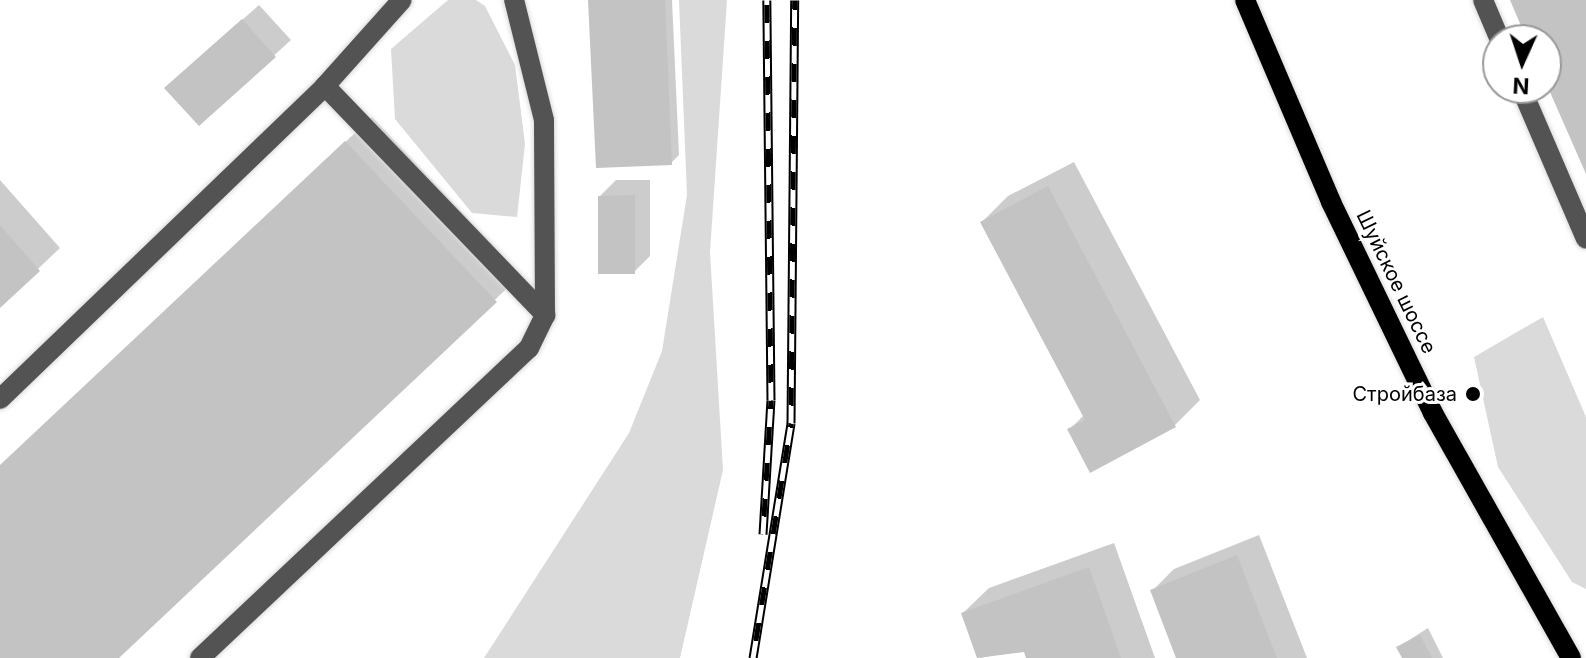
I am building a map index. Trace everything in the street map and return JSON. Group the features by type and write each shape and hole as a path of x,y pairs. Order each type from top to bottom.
{"main road":[{"name":"Шуйское шоссе","path":"1245,0 1331,202 1433,413 1571,658"}],"lane":[{"path":"0,399 325,86 402,0"},
{"path":"200,658 529,348 545,315 544,120 514,0"},
{"path":"1483,0 1493,24"},
{"path":"325,86 545,315"},
{"path":"1528,104 1586,239"}],"shaded area":[{"path":"448,0 476,0 485,6 515,65 525,144 517,217 472,213 395,119 391,49"},
{"path":"679,0 727,0 710,252 723,470 680,658 484,658 629,433 662,351 687,195"},
{"path":"1543,317 1586,417 1586,589 1572,582 1498,467 1474,357"}],"building":[{"path":"588,0 665,0 672,165 596,168"},
{"path":"1510,0 1586,0 1586,174 1555,104 1562,104 1562,24 1520,24"},
{"path":"242,19 276,57 199,126 164,88"},
{"path":"345,141 497,302 119,658 0,658 0,465"},
{"path":"1048,186 1176,427 1090,473 1067,429 1085,420 980,222"},
{"path":"635,195 635,274 598,274 598,196"},
{"path":"0,225 40,271 0,308"},
{"path":"1237,555 1277,658 1176,658 1150,590"},
{"path":"1089,567 1121,658 1026,658 1024,652 977,658 961,613"},
{"path":"1420,635 1432,658 1402,658 1396,647"}],"railway":[{"path":"763,534 771,400 767,0"},
{"path":"753,658 791,423 795,0"}],"place":[{"name":"Стройбаза","path":"1473,394"}]}
